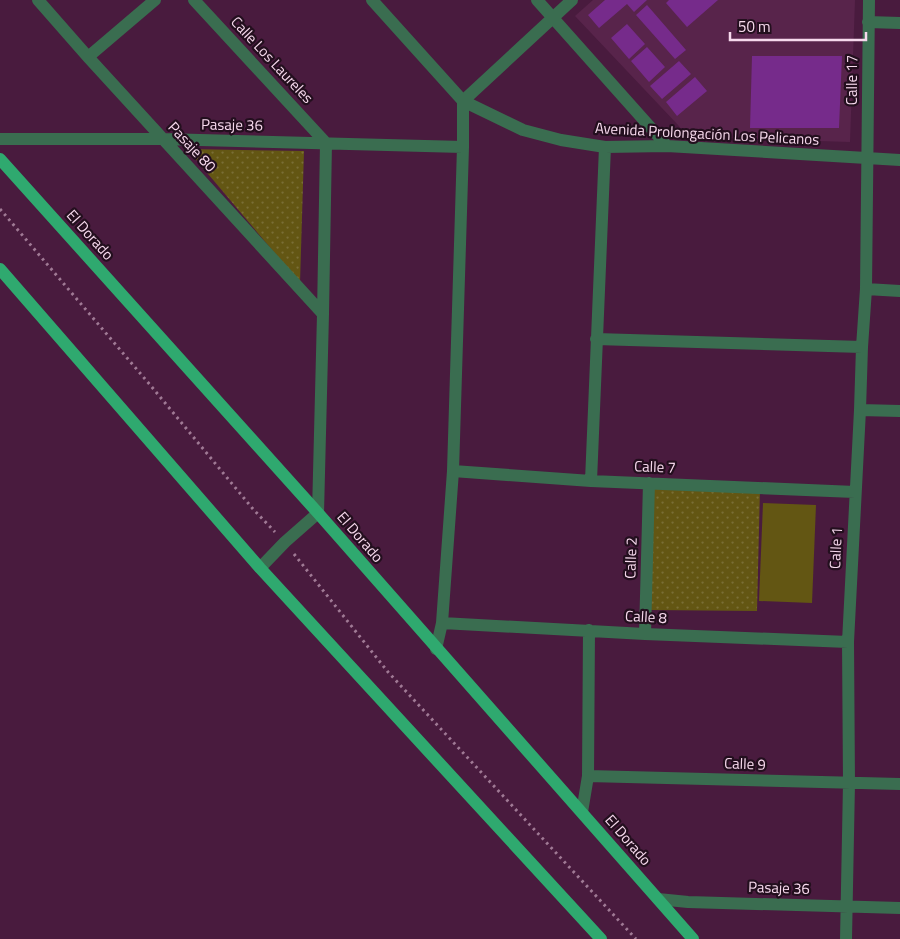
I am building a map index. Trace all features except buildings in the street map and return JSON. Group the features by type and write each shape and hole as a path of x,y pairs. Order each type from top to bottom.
{"main road":[{"name":"El Dorado","path":"0,159 318,513 658,899 687,937"},
{"path":"0,270 260,568 601,939"}],"street":[{"name":"Pasaje 80","path":"38,0 323,314"},
{"path":"88,57 155,0"},
{"name":"Calle Los Laureles","path":"194,0 326,143"},
{"path":"372,0 463,100 453,472 442,623 436,649"},
{"path":"537,0 667,146"},
{"path":"463,100 572,0"},
{"name":"Calle 17","path":"868,159 869,0"},
{"path":"868,22 900,23"},
{"name":"Avenida Prolongación Los Pelicanos","path":"463,100 523,130 561,140 605,147 667,146 900,160"},
{"name":"Pasaje 36","path":"0,139 163,139 463,147"},
{"path":"260,568 285,542 318,513 326,143"},
{"path":"591,481 605,147"},
{"name":"Calle 1","path":"846,939 849,783 848,642 866,289 868,159"},
{"path":"866,289 900,291"},
{"path":"596,339 862,347"},
{"path":"860,410 900,412"},
{"name":"Calle 7","path":"453,472 591,481 855,492"},
{"name":"Calle 2","path":"645,634 649,483"},
{"name":"Calle 8","path":"442,623 848,642"},
{"path":"582,812 588,776 589,630"},
{"name":"Calle 9","path":"588,776 900,784"},
{"name":"Pasaje 36","path":"658,899 900,908"}],"path":[{"path":"0,209 254,509 285,542 388,672 636,939"}],"shaded area":[{"path":"593,0 855,0 850,142 687,137 678,125 575,16"},
{"path":"187,149 304,151 300,283"},
{"path":"653,485 760,489 757,611 650,610"},
{"path":"763,503 816,505 812,603 759,601"}]}
